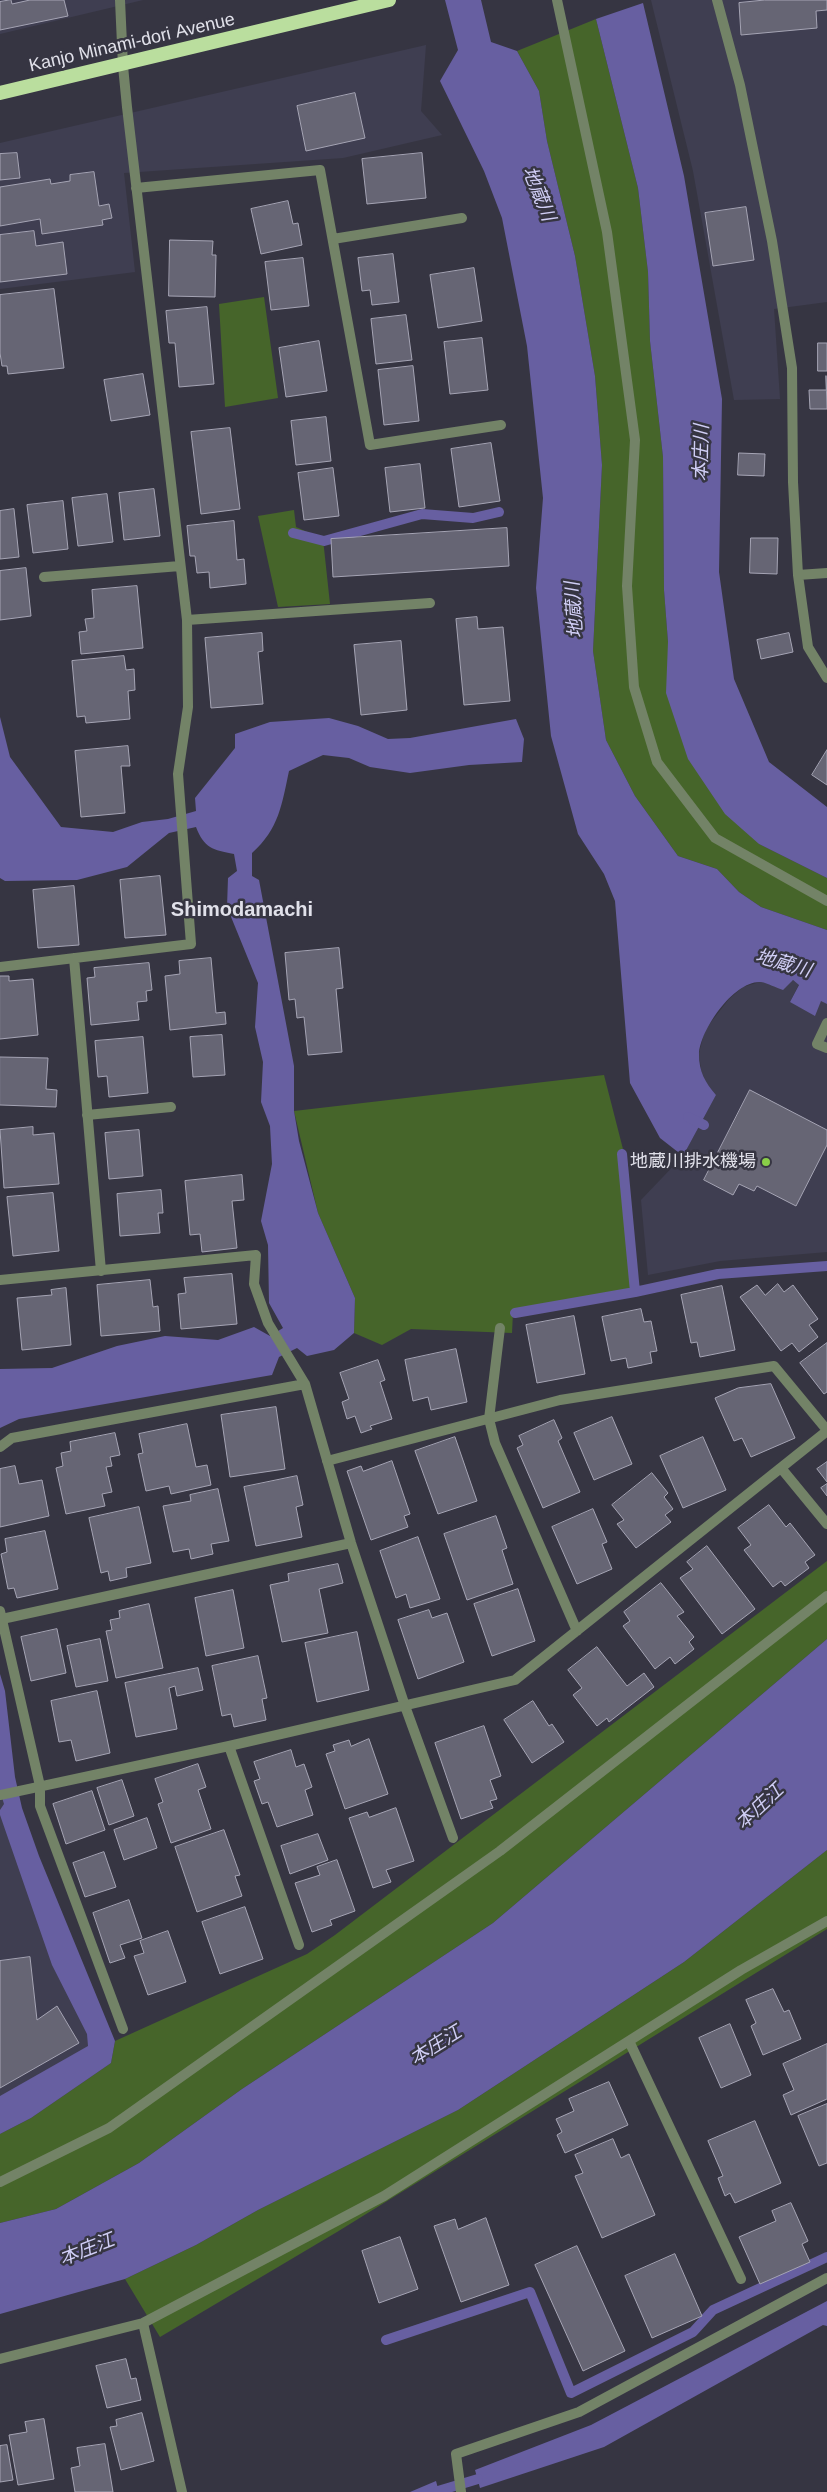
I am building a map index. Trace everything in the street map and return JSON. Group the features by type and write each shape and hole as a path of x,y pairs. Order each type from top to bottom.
{"highway":[{"name":"Kanjo Minami-dori Avenue","path":"0,94 123,66 389,0"}],"street":[{"path":"0,967 191,944 178,774 188,707 187,620 136,188 123,66 120,0"},
{"path":"557,0 607,232 635,440 627,586 634,687 657,762 716,838 827,901"},
{"path":"717,0 740,85 772,241 792,368 793,482 798,575 808,647 827,678"},
{"path":"136,188 320,170 370,445 501,426"},
{"path":"333,239 462,218"},
{"path":"44,577 180,566"},
{"path":"798,575 827,573"},
{"path":"187,620 430,603"},
{"path":"74,958 101,1271"},
{"path":"822,1046 827,1024"},
{"path":"87,1115 171,1107"},
{"path":"0,1280 256,1255 254,1284 268,1324 305,1384 351,1543 405,1706 454,1838"},
{"path":"500,1328 489,1419 495,1442 577,1631"},
{"path":"0,1795 229,1746 515,1680 827,1430 774,1366 560,1400 327,1460"},
{"path":"0,1447 12,1438 305,1384"},
{"path":"781,1468 827,1524"},
{"path":"123,2029 40,1806 40,1786 1,1615 351,1543"},
{"path":"0,2182 109,2128 500,1851 827,1596"},
{"path":"229,1746 299,1945"},
{"path":"0,2359 143,2323 384,2196 741,1970 826,1923"},
{"path":"629,2041 741,2279"},
{"path":"461,2491 456,2454 579,2412 827,2278"},
{"path":"143,2323 182,2492"}],"shaded area":[{"path":"0,0 143,0 0,34"},
{"path":"651,0 827,0 827,302 774,309 780,399 734,400 693,171"},
{"path":"426,45 421,111 442,135 343,158 124,173 135,272 0,289 0,143"},
{"path":"792,980 799,984 790,1002 822,1001 827,1004 827,1252 720,1261 648,1275 641,1200 683,1156 716,1095 702,1078 699,1053 705,1030 729,999 743,987 760,982"},
{"path":"0,1726 14,1823 103,2048 0,2112"}],"green space":[{"path":"596,19 638,188 648,272 650,341 663,457 664,590 668,642 759,844 827,878 827,930 761,907 739,892 717,869 678,856 635,796 606,740 593,651 602,465 595,376 575,256 547,141 539,91 517,51"},
{"path":"264,297 278,398 225,407 219,304"},
{"path":"294,510 296,527 323,539 330,604 278,607 258,516"},
{"path":"604,1075 625,1157 638,1287 513,1312 512,1333 411,1329 382,1345 354,1333 355,1298 318,1213 294,1111"},
{"path":"827,1561 827,1639 493,1923 242,2089 139,2163 56,2209 0,2223 0,2134 31,2118 111,2063 115,2041 307,1954 335,1935"},
{"path":"827,1850 827,1929 337,2232 160,2337 125,2279 196,2245 258,2210 458,2110 684,1962"}],"water":[{"name":"地蔵川","path":"445,0 481,0 491,42 517,51 539,91 547,141 575,256 595,376 602,465 593,651 606,740 635,796 678,856 717,869 739,892 761,907 827,930 827,1004 821,1001 815,1016 790,1002 799,985 793,980 783,990 761,982 740,989 720,1008 712,1020 701,1044 699,1060 703,1076 716,1095 683,1156 660,1138 630,1083 615,901 604,874 578,834 551,736 536,588 543,498 527,346 502,218 484,171 440,81 458,50"},
{"name":"本庄川","path":"643,3 684,176 722,399 719,572 734,679 769,762 827,807 827,878 759,844 725,814 688,759 666,693 668,642 664,590 663,457 650,341 648,272 638,188 596,19"},
{"path":"0,717 10,757 61,827 113,832 142,822 168,819 196,811 195,798 235,748 235,734 270,722 329,718 358,726 388,739 410,738 516,719 524,739 522,762 469,765 410,773 370,767 349,758 323,755 289,771 274,825 261,844 252,853 252,876 259,880 294,1066 294,1111 299,1141 318,1213 355,1298 354,1333 334,1350 307,1356 297,1348 279,1357 272,1375 19,1419 0,1428 0,1369 52,1368 117,1346 165,1336 218,1340 254,1327 270,1336 283,1328 269,1303 268,1245 261,1221 272,1164 270,1126 261,1102 263,1062 255,1027 258,983 227,907 228,878 237,871 234,854 210,847 202,840 196,827 169,833 127,867 77,880 5,881 0,878"},
{"name":"本庄江","path":"827,1639 827,1850 684,1962 458,2110 258,2210 196,2245 125,2279 0,2314 0,2223 56,2209 139,2163 242,2089 493,1923"},
{"path":"0,1674 5,1691 15,1777 22,1808 39,1856 115,2041 111,2063 31,2118 0,2134 0,2096 88,2046 87,2034 52,1965 0,1815 0,1810 4,1804 0,1791"},
{"path":"827,2301 827,2326 823,2325 604,2447 480,2488 475,2470 591,2425"},
{"path":"436,2481 439,2492 410,2492"}],"building":[{"path":"11,0 12,4 30,0 64,0 68,16 0,30 0,2"},
{"path":"765,0 827,0 827,10 816,11 817,28 741,35 739,3"},
{"path":"355,93 365,138 306,151 297,106"},
{"path":"17,153 20,178 0,180 0,154"},
{"path":"422,153 426,198 367,204 362,159"},
{"path":"94,172 99,206 109,204 112,218 102,220 103,225 42,234 40,219 0,226 0,187 50,179 51,184 70,181 70,175"},
{"path":"288,201 293,224 298,223 302,245 261,254 251,209"},
{"path":"746,207 754,260 713,266 705,213"},
{"path":"34,231 36,246 63,242 67,274 0,282 0,235"},
{"path":"170,240 213,241 212,255 216,255 215,297 169,296"},
{"path":"393,254 399,302 372,305 370,290 362,291 358,258"},
{"path":"303,258 309,306 271,310 265,262"},
{"path":"474,268 482,321 438,328 430,275"},
{"path":"54,289 64,368 8,374 7,366 2,366 0,353 0,295"},
{"path":"207,307 214,384 179,387 175,343 169,343 166,311"},
{"path":"406,315 412,360 376,364 371,319"},
{"path":"482,338 488,390 450,394 444,342"},
{"path":"319,341 327,391 286,397 279,348"},
{"path":"818,343 827,343 827,371 818,371"},
{"path":"413,366 419,421 384,425 378,370"},
{"path":"143,374 150,415 111,421 104,380"},
{"path":"826,376 827,409 810,409 809,390 826,390"},
{"path":"326,417 331,461 296,465 291,421"},
{"path":"230,428 240,509 201,514 191,432"},
{"path":"491,443 500,501 459,507 451,449"},
{"path":"739,453 765,454 764,476 738,475"},
{"path":"420,464 425,508 390,512 385,468"},
{"path":"333,468 339,516 304,520 298,473"},
{"path":"154,489 160,536 124,540 119,493"},
{"path":"107,494 113,542 78,546 72,498"},
{"path":"63,501 68,549 33,553 27,505"},
{"path":"14,509 19,557 0,559 0,511"},
{"path":"234,521 237,560 244,559 246,584 210,588 209,572 197,573 195,556 190,556 187,526"},
{"path":"507,528 509,566 333,577 331,539"},
{"path":"751,538 778,538 777,574 750,573"},
{"path":"26,568 31,616 0,620 0,571"},
{"path":"137,586 143,648 81,654 79,632 87,631 85,619 94,618 92,590"},
{"path":"477,617 478,629 503,627 510,701 464,705 456,619"},
{"path":"262,633 263,651 258,652 263,704 211,708 205,638"},
{"path":"789,633 793,652 761,659 757,640"},
{"path":"401,641 407,710 361,715 354,645"},
{"path":"124,656 126,670 134,669 135,690 128,691 130,719 86,723 85,716 77,717 72,661"},
{"path":"128,746 130,766 121,766 125,813 81,817 75,751"},
{"path":"827,750 827,785 812,775"},
{"path":"160,876 166,935 125,938 120,880"},
{"path":"74,886 79,945 38,948 33,890"},
{"path":"339,948 343,988 336,989 342,1052 308,1055 304,1017 297,1018 295,999 289,1000 285,953"},
{"path":"211,958 216,1013 225,1012 226,1024 170,1030 165,976 180,974 179,961"},
{"path":"149,963 152,990 146,991 147,1001 137,1002 139,1020 91,1025 87,978 95,977 94,968"},
{"path":"0,976 9,976 9,981 33,979 38,1035 0,1039"},
{"path":"222,1035 225,1075 193,1077 190,1037"},
{"path":"143,1037 148,1093 109,1097 107,1076 98,1077 95,1041"},
{"path":"0,1057 48,1058 46,1089 57,1090 56,1107 0,1105"},
{"name":"地蔵川排水機場","path":"750,1090 827,1130 827,1145 796,1206 757,1186 754,1191 739,1184 733,1195 704,1180"},
{"path":"33,1127 33,1135 54,1133 59,1184 4,1188 0,1130"},
{"path":"139,1130 143,1176 109,1179 105,1133"},
{"path":"242,1175 244,1200 232,1201 237,1248 202,1252 200,1234 190,1235 185,1181"},
{"path":"161,1190 163,1213 158,1213 160,1233 120,1236 117,1194"},
{"path":"53,1193 59,1251 13,1256 7,1197"},
{"path":"232,1274 237,1324 181,1329 178,1294 186,1293 184,1278"},
{"path":"150,1280 153,1307 158,1306 160,1331 101,1336 97,1285"},
{"path":"778,1284 784,1292 793,1285 818,1319 809,1325 818,1337 799,1352 792,1343 781,1351 740,1297 757,1285 765,1295"},
{"path":"722,1286 735,1350 700,1357 697,1342 691,1343 681,1295"},
{"path":"66,1288 71,1345 22,1350 17,1298 52,1295 51,1290"},
{"path":"641,1309 644,1322 651,1321 657,1351 650,1352 652,1363 628,1368 626,1358 611,1361 602,1317"},
{"path":"574,1316 585,1374 537,1383 526,1325"},
{"path":"827,1343 827,1392 824,1394 800,1363"},
{"path":"456,1349 467,1402 431,1410 428,1397 413,1401 405,1360"},
{"path":"378,1360 385,1380 380,1382 392,1419 370,1426 372,1429 361,1433 355,1416 347,1419 342,1402 349,1399 340,1373"},
{"path":"771,1384 795,1438 751,1457 742,1438 734,1441 715,1398 738,1388"},
{"path":"276,1407 285,1469 230,1477 221,1415"},
{"path":"612,1417 632,1464 594,1480 574,1433"},
{"path":"554,1420 562,1438 558,1441 580,1492 543,1508 517,1448 523,1445 519,1436"},
{"path":"187,1424 196,1467 207,1465 211,1485 171,1494 169,1486 146,1491 138,1454 143,1453 139,1434"},
{"path":"115,1433 120,1455 110,1457 112,1466 106,1467 112,1492 102,1494 105,1506 66,1514 56,1468 63,1466 61,1453 71,1451 70,1442"},
{"path":"455,1437 477,1501 438,1514 415,1451"},
{"path":"703,1437 726,1490 683,1508 660,1456"},
{"path":"392,1461 410,1514 404,1516 408,1527 371,1540 347,1471 361,1466 363,1471"},
{"path":"827,1462 827,1482 817,1469"},
{"path":"15,1466 19,1484 42,1480 49,1516 0,1527 0,1469"},
{"path":"652,1473 668,1493 664,1497 673,1509 665,1515 671,1522 636,1548 617,1524 624,1520 612,1505"},
{"path":"297,1476 303,1505 296,1507 302,1537 256,1546 244,1487"},
{"path":"827,1484 827,1496 821,1488"},
{"path":"218,1489 229,1541 211,1544 213,1554 191,1559 189,1549 173,1552 163,1506 191,1501 190,1495"},
{"path":"769,1505 786,1527 790,1523 815,1555 805,1562 809,1568 785,1586 781,1581 773,1587 744,1550 751,1545 738,1528"},
{"path":"139,1507 151,1563 126,1568 127,1577 110,1581 108,1571 101,1573 89,1518"},
{"path":"593,1509 607,1542 602,1544 612,1569 577,1584 552,1527"},
{"path":"496,1516 507,1548 502,1550 513,1584 467,1600 444,1534"},
{"path":"45,1531 58,1589 17,1598 14,1588 8,1589 1,1554 7,1552 5,1539"},
{"path":"418,1537 440,1599 410,1608 406,1594 396,1598 380,1551"},
{"path":"707,1546 755,1609 722,1634 680,1578 693,1569 687,1562"},
{"path":"338,1564 343,1583 319,1589 328,1633 282,1642 270,1585 289,1581 288,1574"},
{"path":"661,1583 684,1612 677,1616 694,1637 689,1642 694,1649 675,1664 670,1657 655,1669 623,1626 630,1621 624,1612"},
{"path":"518,1589 535,1641 492,1656 474,1604"},
{"path":"233,1590 244,1648 206,1656 195,1598"},
{"path":"149,1604 163,1668 116,1678 106,1631 112,1630 110,1620 120,1618 119,1611"},
{"path":"429,1610 432,1618 447,1613 464,1662 418,1679 398,1620"},
{"path":"57,1629 66,1673 31,1681 21,1637"},
{"path":"357,1632 369,1690 317,1702 305,1643"},
{"path":"100,1639 108,1681 76,1687 67,1646"},
{"path":"597,1647 627,1686 644,1673 654,1687 609,1722 607,1718 597,1726 573,1695 582,1688 568,1670"},
{"path":"258,1656 267,1698 262,1699 266,1720 234,1727 231,1714 222,1716 212,1666"},
{"path":"198,1668 203,1690 177,1696 175,1686 169,1688 177,1729 136,1737 125,1683"},
{"path":"97,1691 110,1753 76,1761 71,1740 59,1742 51,1701"},
{"path":"533,1701 549,1726 552,1724 564,1742 532,1763 504,1720"},
{"path":"484,1726 501,1776 490,1780 497,1799 490,1801 493,1808 461,1819 435,1743"},
{"path":"369,1739 388,1794 345,1809 326,1754 335,1751 333,1745 349,1740 351,1746"},
{"path":"291,1750 296,1767 304,1764 312,1787 305,1790 313,1815 277,1827 268,1802 262,1804 254,1781 260,1779 254,1762"},
{"path":"198,1764 206,1787 198,1790 211,1829 171,1843 158,1804 163,1802 155,1779"},
{"path":"122,1780 134,1816 109,1825 97,1788"},
{"path":"92,1791 105,1830 66,1844 53,1804"},
{"path":"396,1808 414,1861 386,1870 391,1882 373,1888 349,1818 367,1812 369,1817"},
{"path":"147,1818 157,1848 124,1860 114,1830"},
{"path":"224,1830 240,1875 235,1876 242,1896 197,1912 175,1847"},
{"path":"318,1834 328,1860 290,1874 281,1846"},
{"path":"104,1852 116,1887 85,1897 73,1863"},
{"path":"337,1860 355,1911 330,1920 332,1925 312,1932 295,1883 320,1875 317,1867"},
{"path":"129,1900 142,1938 120,1945 125,1958 110,1963 93,1913"},
{"path":"245,1907 263,1959 220,1974 202,1922"},
{"path":"168,1931 186,1982 148,1995 134,1956 144,1953 140,1941"},
{"path":"30,1957 37,2020 57,2006 79,2043 0,2088 0,1961"},
{"path":"773,1989 784,2012 789,2010 801,2039 763,2055 751,2026 756,2023 746,2000"},
{"path":"730,2024 751,2075 721,2088 699,2038"},
{"path":"827,2044 827,2099 791,2115 783,2095 794,2090 783,2064"},
{"path":"609,2082 628,2125 565,2153 557,2135 562,2132 556,2119 574,2111 569,2099"},
{"path":"827,2104 827,2163 819,2166 798,2116"},
{"path":"755,2121 781,2183 735,2203 730,2193 725,2196 718,2178 723,2176 708,2141"},
{"path":"613,2139 621,2158 629,2154 655,2215 602,2238 575,2176 583,2173 575,2155"},
{"path":"791,2203 808,2241 802,2244 810,2262 760,2284 739,2237 776,2221 772,2211"},
{"path":"486,2218 509,2285 461,2302 434,2226 455,2219 458,2229"},
{"path":"400,2237 418,2289 379,2303 362,2251"},
{"path":"577,2246 625,2351 583,2371 535,2265"},
{"path":"675,2254 702,2316 652,2338 625,2276"},
{"path":"126,2359 131,2379 136,2378 141,2400 107,2408 96,2366"},
{"path":"142,2413 154,2461 121,2470 110,2427 117,2426 116,2420"},
{"path":"44,2419 54,2479 18,2485 9,2435 27,2432 25,2422"},
{"path":"105,2444 113,2492 75,2492 71,2468 80,2466 77,2448"},
{"path":"7,2445 13,2480 0,2482 0,2446"}],"waterway":[{"path":"293,533 324,541 422,514 473,518 499,512"},
{"path":"688,1117 704,1125"},
{"path":"515,1313 635,1292 622,1154"},
{"path":"635,1292 718,1274 827,1266"},
{"path":"386,2340 530,2292 571,2393 693,2332 713,2310 827,2257"},
{"path":"438,2491 478,2479"}],"place":[{"name":"地蔵川排水機場","path":"766,1162"}],"district":[{"name":"Shimodamachi","path":"242,910"}]}
